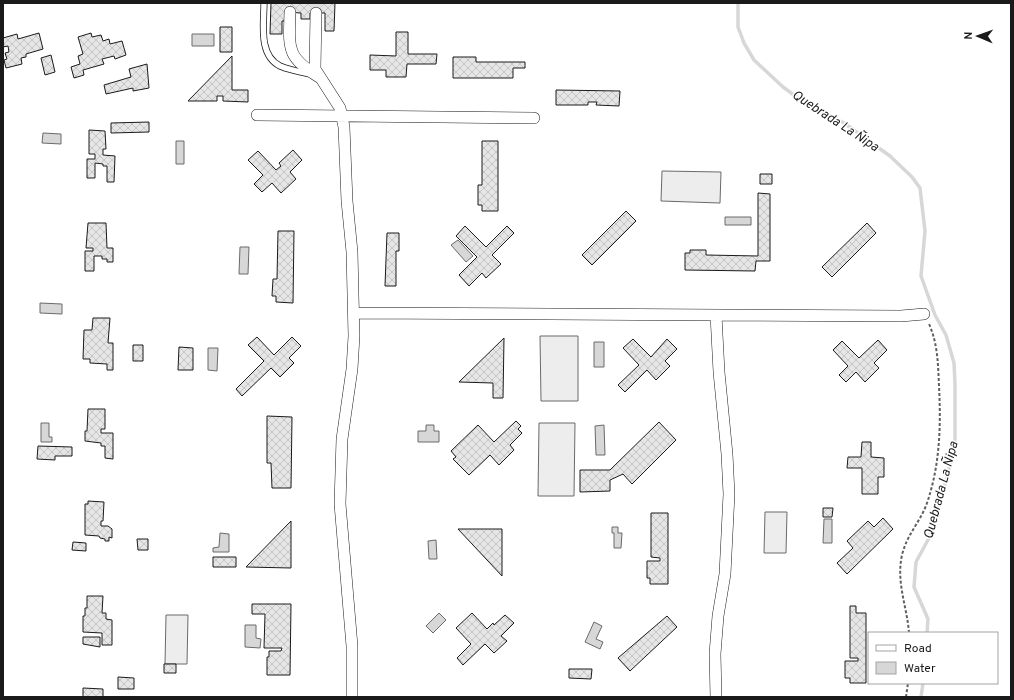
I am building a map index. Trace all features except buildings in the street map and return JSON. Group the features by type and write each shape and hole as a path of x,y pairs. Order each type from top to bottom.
{"street":[{"path":"290,12 290,49 295,59 319,77"},
{"path":"316,13 314,58 316,69 319,77 335,98 342,115 344,127 355,312 352,369 342,439 340,480 343,541 352,646 352,697"},
{"path":"257,115 534,118"},
{"path":"355,312 901,316 924,314"},
{"path":"716,315 729,494 725,574 718,616 715,654 716,697"}],"lane":[{"path":"264,3 266,49 270,58 280,66 319,77"}],"path":[{"path":"909,632 900,583 901,561 911,532 926,505 938,459 940,432 938,357 931,329 924,314"},
{"path":"906,697 908,684"}],"shaded area":[{"path":"662,171 721,172 720,203 661,201"},
{"path":"540,336 578,336 578,401 541,401"},
{"path":"539,423 575,423 574,496 538,496"},
{"path":"765,512 787,512 786,553 764,553"},
{"path":"166,615 188,615 187,664 165,664"}],"water":[{"path":"192,34 214,34 214,46 192,46"},
{"path":"43,133 61,134 61,144 42,143"},
{"path":"176,141 184,141 184,164 176,164"},
{"path":"725,217 751,217 751,225 725,225"},
{"path":"458,240 473,256 466,262 451,245"},
{"path":"240,247 249,247 248,274 239,274"},
{"path":"40,303 62,304 62,314 40,313"},
{"path":"594,342 604,342 604,367 594,367"},
{"path":"208,348 218,348 217,371 208,370"},
{"path":"41,423 49,423 49,437 52,437 52,442 41,442"},
{"path":"426,425 434,425 434,431 439,431 439,442 418,442 418,431 426,431"},
{"path":"604,425 605,455 596,455 595,426"},
{"path":"824,519 832,519 832,543 823,543"},
{"path":"612,527 618,527 618,533 622,533 621,548 614,548 614,533 612,533"},
{"path":"220,533 229,534 229,552 213,552 213,548 219,547"},
{"path":"436,540 437,559 429,559 428,541"},
{"path":"439,613 446,620 433,633 426,626"},
{"path":"594,622 602,626 596,639 603,642 600,649 585,642"},
{"path":"245,625 256,625 256,638 261,639 260,648 245,647"}],"waterway":[{"name":"Quebrada La Ñipa","path":"738,3 738,27 744,43 754,60 783,87 798,98 844,123 890,156 912,177 920,188 925,231 921,276 935,315 946,335 954,363 955,384 955,443 946,481 929,538 916,562 914,587 928,619 927,632"},
{"name":"Quebrada La Ñipa","path":"921,697 923,684"}],"tunnel":[{"path":"316,3 316,13"}]}
